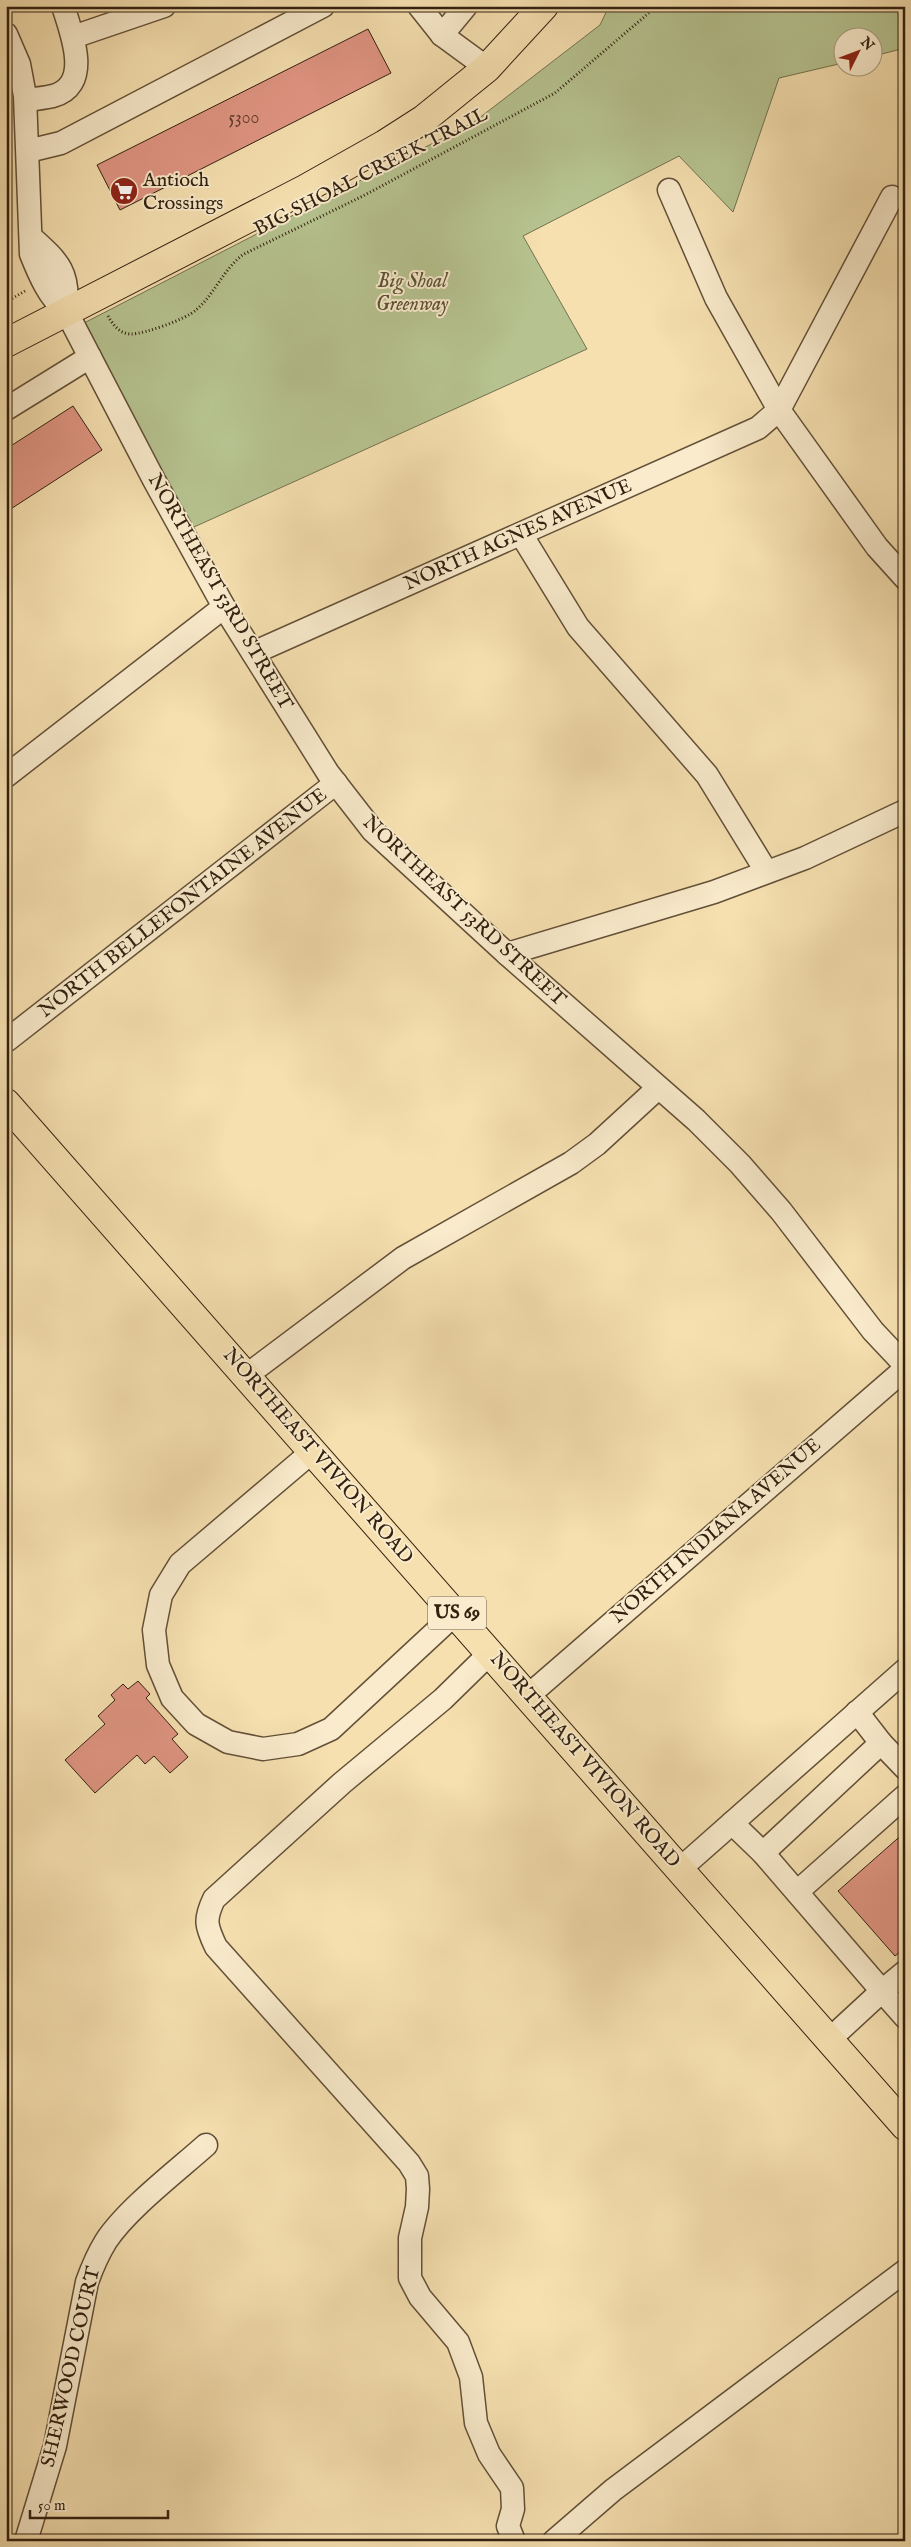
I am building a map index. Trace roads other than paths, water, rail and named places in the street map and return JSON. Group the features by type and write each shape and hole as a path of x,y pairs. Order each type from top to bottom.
{"main road":[{"path":"6,343 296,193 385,144 424,119 487,68 544,6"},
{"name":"NORTHEAST VIVION ROAD","path":"6,1103 529,1695 905,2126"}],"street":[{"path":"26,100 54,96 69,86 76,73 77,49 63,6"},
{"path":"73,37 164,6"},
{"path":"28,151 62,144 323,6"},
{"path":"419,6 442,35 487,68"},
{"path":"442,35 466,6"},
{"name":"NORTHEAST 53RD STREET","path":"6,34 19,64 26,100 32,238 31,254 36,267 56,304 66,311 154,480 224,607 336,783 374,831 740,1164 781,1211 873,1331 905,1367"},
{"path":"669,190 716,298 779,410 877,547 905,578"},
{"path":"779,410 892,197"},
{"path":"6,409 90,357"},
{"name":"NORTH AGNES AVENUE","path":"253,653 758,428 779,410"},
{"path":"521,534 578,628 707,775 766,871"},
{"path":"6,776 224,607"},
{"name":"NORTH BELLEFONTAINE AVENUE","path":"6,1041 336,783"},
{"path":"507,954 714,892 805,858 905,811"},
{"path":"247,1375 403,1258 571,1163 597,1144 658,1088"},
{"name":"NORTH INDIANA AVENUE","path":"529,1695 905,1367"},
{"path":"313,1451 180,1564 162,1595 154,1630 158,1665 172,1698 196,1724 228,1742 263,1749 298,1744 330,1729 456,1613"},
{"path":"491,1652 443,1699 342,1783 214,1899 207,1913 207,1928 216,1947 409,2163 416,2176 417,2207 410,2238 410,2278 420,2297 458,2342 471,2376 476,2423 489,2454 512,2488 513,2509 508,2526 514,2541"},
{"path":"680,1869 905,1670"},
{"path":"857,1712 881,1743 905,1768"},
{"path":"764,1853 881,1743"},
{"path":"797,1892 905,1796"},
{"path":"732,1823 764,1853 905,2017"},
{"path":"830,2039 905,1972"},
{"name":"SHERWOOD COURT","path":"26,2541 55,2446 87,2282 95,2260 107,2239 122,2221 206,2145"},
{"path":"554,2541 613,2490 905,2271"}],"place":[{"name":"Antioch Crossings","path":"124,191"}],"park label":[{"name":"Big Shoal Greenway","path":"412,292"}]}
